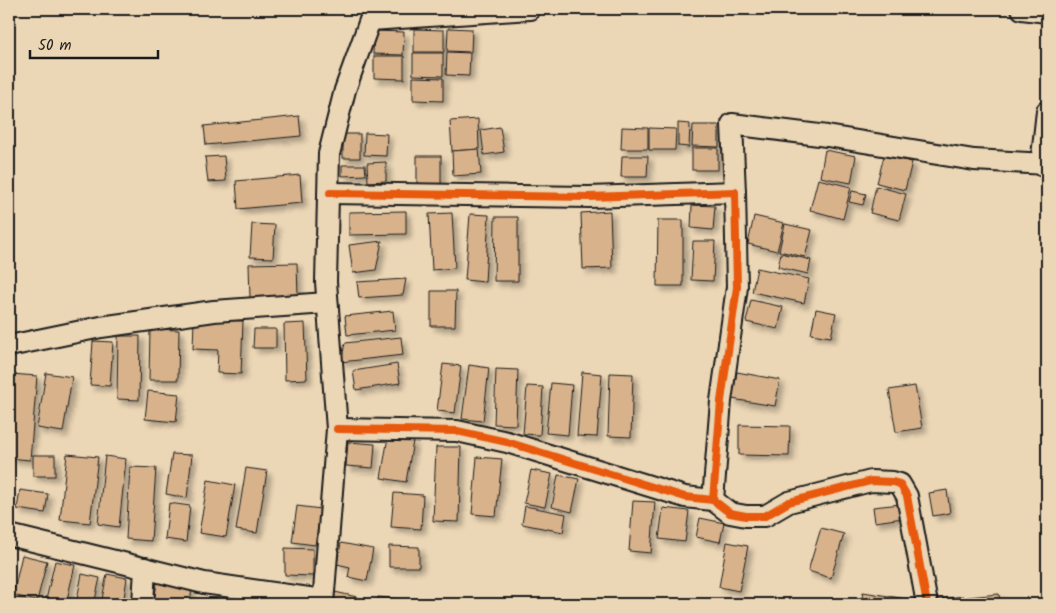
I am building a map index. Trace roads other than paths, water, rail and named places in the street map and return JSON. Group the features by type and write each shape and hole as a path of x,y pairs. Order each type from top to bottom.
{"street":[{"path":"9,535 204,583 323,602 337,428 326,282 330,193 329,154 345,90 372,14 530,9"},
{"path":"1022,9 1047,12"},
{"path":"713,500 721,401 737,287 736,192 732,124 827,136 974,160 1044,164 1047,111"},
{"path":"330,193 589,197 736,192"},
{"path":"9,346 101,327 214,310 328,303"},
{"path":"337,428 457,431 507,442 685,497 713,500 730,513 746,516 765,516 789,502 871,482 893,482 900,484 907,496 927,604"},
{"path":"143,604 145,568"}]}
